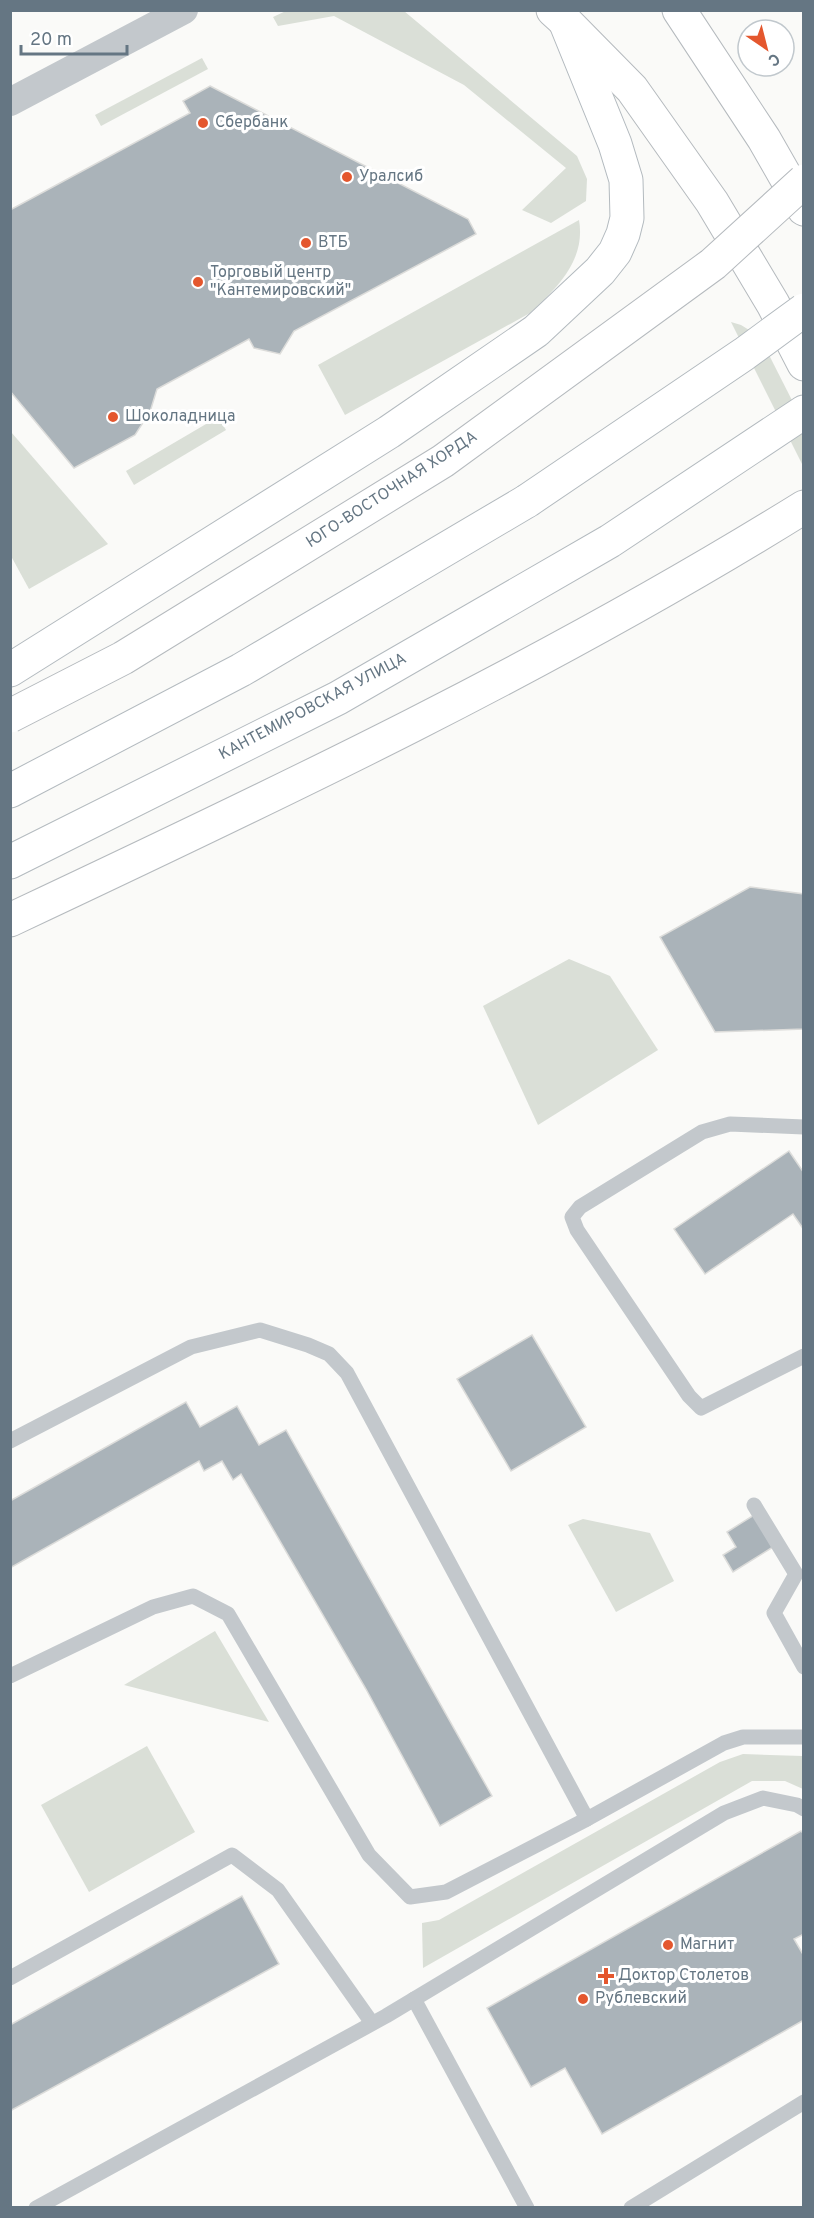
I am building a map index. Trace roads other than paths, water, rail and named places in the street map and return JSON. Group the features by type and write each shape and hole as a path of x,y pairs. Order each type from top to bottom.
{"main road":[{"path":"679,10 764,139 804,209"},
{"path":"558,15 632,89 712,202 773,304 804,364"},
{"path":"10,670 389,432 536,331 600,271 615,252 623,234 627,218 626,180 615,144 558,15"},
{"name":"ЮГО-ВОСТОЧНАЯ ХОРДА","path":"10,716 123,658 443,461 713,264 804,181"},
{"path":"10,791 241,670 527,501 744,354 804,310"},
{"name":"КАНТЕМИРОВСКАЯ УЛИЦА","path":"10,862 338,698 610,541 804,412"},
{"path":"10,920 202,829 461,701 646,602 804,507"}],"street":[{"path":"10,102 184,10"}],"lane":[{"path":"804,1127 730,1124 702,1132 580,1207 572,1217 577,1230 688,1396 701,1408 804,1356"},
{"path":"10,1441 191,1347 260,1330 329,1354 346,1373 587,1819"},
{"path":"754,1505 796,1574 774,1613 804,1667"},
{"path":"10,1676 153,1607 194,1596 228,1614 369,1856 410,1897 446,1892 587,1819 723,1743 743,1737 804,1737"},
{"path":"36,2208 414,1999 724,1813 763,1798 796,1804 804,1809"},
{"path":"10,1978 232,1855 278,1890 372,2023"},
{"path":"414,1999 527,2208"},
{"path":"631,2208 804,2102"}],"place":[{"name":"Сбербанк","path":"203,123"},
{"name":"Уралсиб","path":"347,177"},
{"name":"ВТБ","path":"306,243"},
{"name":"Торговый центр \"Кантемировский\"","path":"198,282"},
{"name":"Шоколадница","path":"113,417"},
{"name":"Магнит","path":"668,1945"},
{"name":"Доктор Столетов","path":"606,1976"},
{"name":"Рублевский","path":"583,1999"}]}
